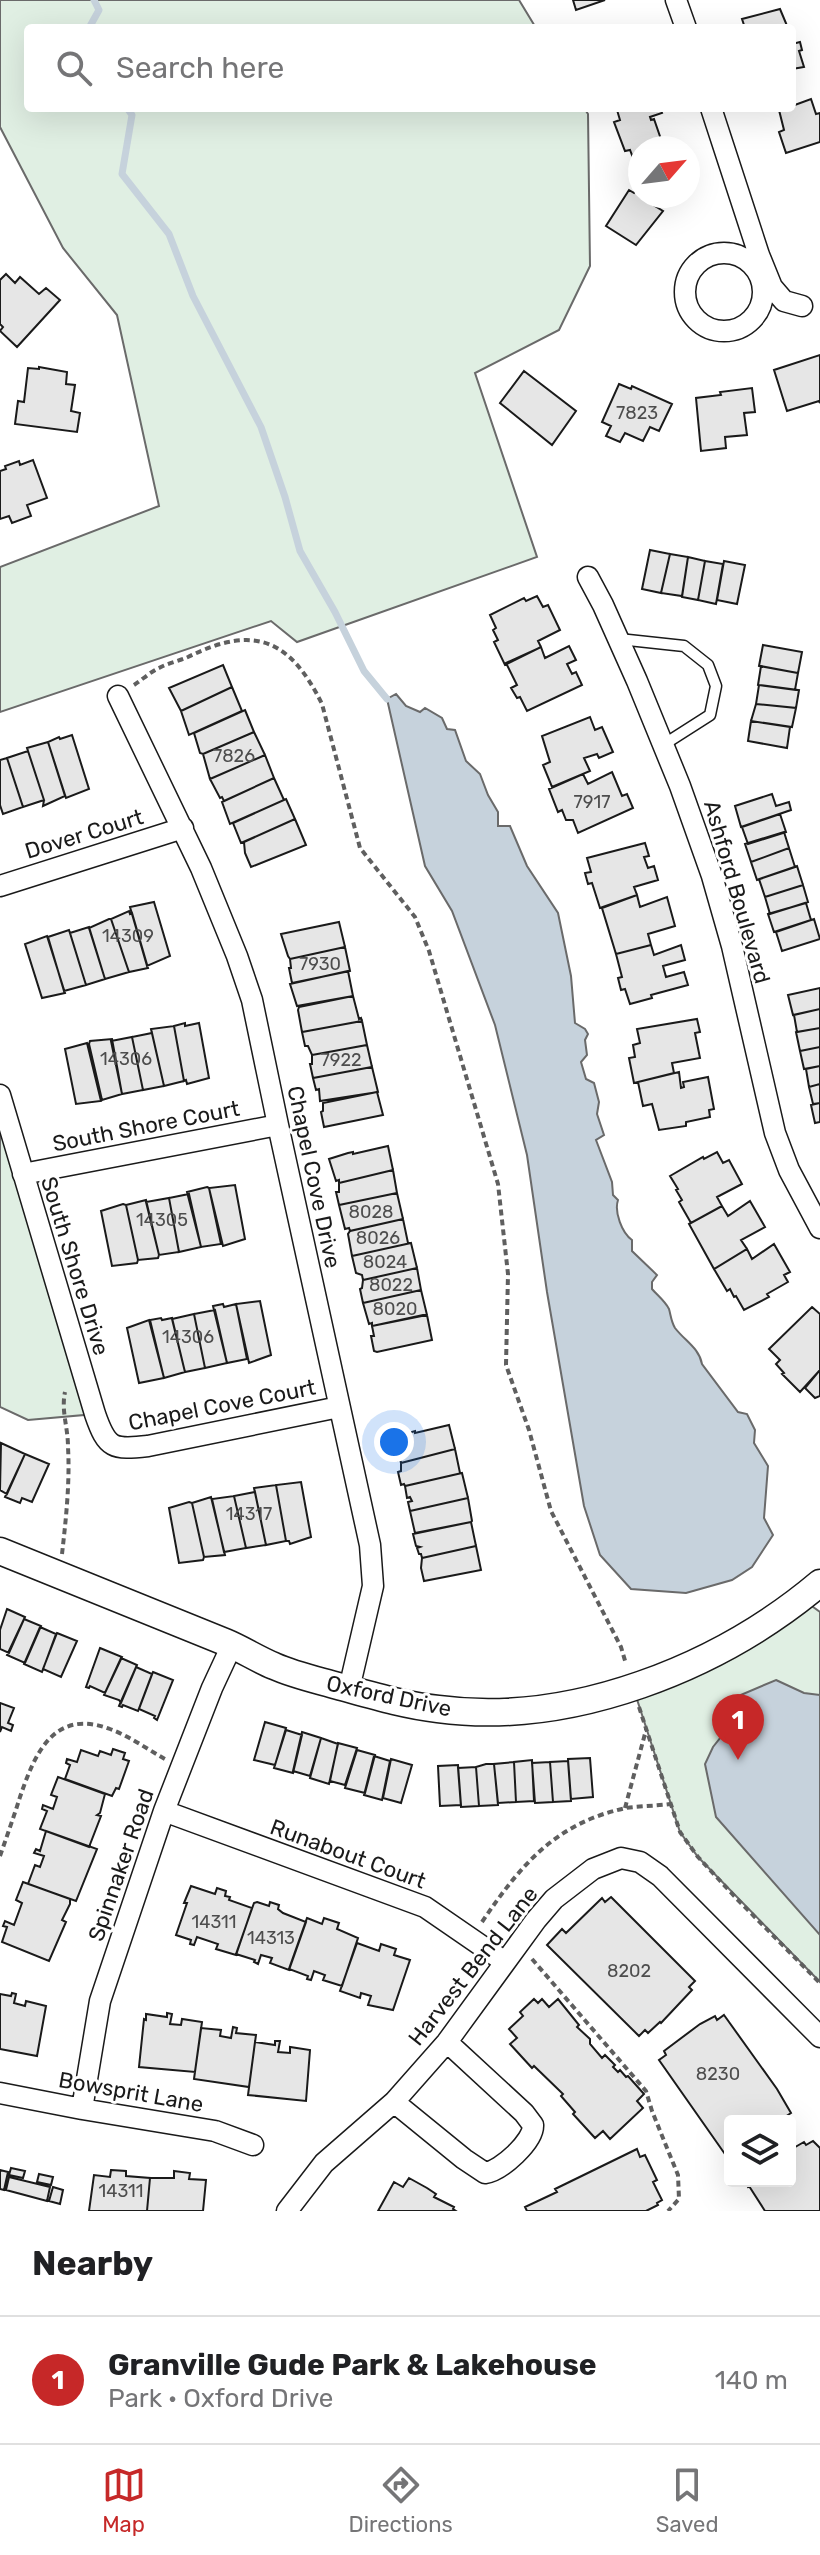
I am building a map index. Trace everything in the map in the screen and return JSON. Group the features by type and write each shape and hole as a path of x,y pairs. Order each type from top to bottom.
{"street":[{"path":"676,0 685,24"},
{"path":"712,112 772,287 784,301 811,304"},
{"path":"759,311 811,304"},
{"name":"Ashford Boulevard","path":"588,577 619,639 663,745 712,876 732,946 775,1133 789,1170 820,1228"},
{"name":"Chapel Cove Drive","path":"118,696 216,902 252,1000 370,1545 373,1571 371,1599 349,1689"},
{"name":"Dover Court","path":"0,886 183,828"},
{"name":"South Shore Drive","path":"0,1095 100,1430 113,1446"},
{"name":"South Shore Court","path":"23,1174 278,1125"},
{"name":"Chapel Cove Court","path":"113,1446 148,1446 339,1407"},
{"name":"Oxford Drive","path":"0,1551 232,1645 276,1667 400,1703 494,1713 545,1708 633,1687 697,1661 754,1631 820,1583"},
{"name":"Spinnaker Road","path":"82,2109 100,2001 164,1811 232,1645"},
{"name":"Runabout Court","path":"164,1811 425,1907 505,1962"},
{"name":"Harvest Bend Lane","path":"287,2211 324,2163 394,2102 447,2042 536,1920 566,1888 603,1865 621,1858 631,1859 660,1876 820,2037"},
{"path":"394,2102 485,2173 500,2167 532,2137 533,2125 524,2113 447,2042"},
{"name":"Bowsprit Lane","path":"0,2093 215,2131 253,2145"}],"lane":[{"path":"619,639 684,646 708,665 716,686 710,715 663,745"}],"path":[{"path":"118,696 161,666 232,640 260,640 274,645 293,661 312,684 322,704 360,848 415,917 429,951 498,1184 508,1274 506,1365 529,1430 551,1511 621,1647 680,1832 698,1857 820,1983"},
{"path":"59,1576 67,1506 68,1445 62,1406 65,1392"},
{"path":"0,1856 31,1765 57,1730 71,1724 88,1723 110,1729 182,1767"},
{"path":"625,1808 646,1730"},
{"path":"470,1938 503,1891 538,1850 575,1826 625,1808 670,1804"},
{"path":"519,1943 646,2091 678,2175 679,2199 668,2211"}],"green space":[{"path":"0,0 519,0 534,24 24,24 24,112 587,112 590,266 559,330 475,373 537,557 297,642 271,621 0,712 0,567 159,506 117,315 63,248 0,127"},
{"path":"0,1096 95,1414 28,1420 0,1407"},
{"path":"802,1599 820,1612 820,1982 698,1857 680,1832 633,1687"}],"shaded area":[{"path":"396,694 406,706 420,712 425,708 442,718 447,729 455,730 466,761 480,774 498,812 498,826 510,826 527,866 558,913 571,976 575,1023 588,1034 585,1040 587,1055 581,1062 586,1079 594,1083 599,1102 597,1114 604,1135 596,1140 612,1182 613,1195 618,1200 620,1222 632,1240 632,1251 657,1275 652,1289 669,1309 675,1328 695,1349 702,1364 738,1412 747,1414 755,1430 754,1443 768,1466 764,1518 773,1535 752,1567 732,1580 686,1593 631,1589 600,1555 584,1506 527,1155 495,1025 452,911 425,866 387,699"},
{"path":"776,1680 804,1693 820,1695 820,1935 716,1817 705,1764 713,1747 728,1728 736,1697"}],"building":[{"path":"573,0 605,0 576,10"},
{"path":"780,9 786,24 744,24 742,19"},
{"path":"800,42 802,50 799,51 804,67 796,68 796,43"},
{"path":"811,99 816,114 820,113 820,142 786,153 779,132 784,130 780,112 796,112 796,105"},
{"path":"618,112 662,113 650,117 654,119 660,136 628,136 628,150 625,151 614,122 620,120"},
{"path":"628,192 628,208 658,208 663,211 636,245 606,226"},
{"path":"6,274 15,283 20,277 39,294 46,288 60,300 17,347 0,331 3,327 0,324 0,280"},
{"path":"820,355 820,403 787,411 774,370"},
{"path":"28,368 67,372 66,384 75,385 71,411 80,413 77,432 15,424 18,401 24,402"},
{"path":"524,371 576,411 552,445 500,403"},
{"path":"619,384 631,389 632,386 672,404 659,431 650,427 643,441 625,433 620,442 606,436 611,426 602,422"},
{"path":"752,388 755,412 744,413 747,435 725,437 726,448 701,451 696,398"},
{"path":"33,460 47,498 27,505 31,516 12,523 9,516 0,519 0,471 19,461 20,465"},
{"path":"650,550 670,554 661,593 642,589"},
{"path":"670,554 688,557 682,596 661,593"},
{"path":"688,557 705,561 698,600 682,597"},
{"path":"705,561 723,564 716,604 698,600"},
{"path":"724,561 745,565 737,604 717,600"},
{"path":"537,596 543,607 548,605 560,630 538,641 541,647 505,665 494,642 498,640 490,615 524,598 526,601"},
{"path":"763,645 802,652 798,673 759,666"},
{"path":"569,646 576,660 567,664 572,674 576,672 582,685 527,711 511,688 517,685 506,663 541,647 545,658"},
{"path":"223,665 232,687 181,711 169,688"},
{"path":"761,666 798,673 795,690 758,685"},
{"path":"759,685 799,690 796,708 756,704"},
{"path":"232,687 242,711 189,735 181,711"},
{"path":"756,704 796,708 792,727 751,721"},
{"path":"245,710 254,732 200,753 194,733"},
{"path":"590,717 595,730 602,727 613,752 599,758 597,754 584,758 590,771 552,787 543,765 550,762 542,736"},
{"path":"751,721 790,727 787,748 748,741"},
{"path":"254,732 265,755 210,779 203,754"},
{"path":"72,735 89,789 66,798 48,742"},
{"path":"48,742 65,796 43,806 44,800 27,748"},
{"path":"28,751 44,800 23,807 7,758"},
{"path":"265,755 274,778 224,801 220,798 210,779"},
{"path":"7,758 23,807 3,814 0,805 0,760"},
{"path":"612,772 622,796 627,794 633,808 578,833 573,820 566,820 562,810 558,812 549,789 583,774 588,784"},
{"path":"274,778 284,800 230,824 222,802"},
{"path":"772,794 776,806 789,802 791,810 741,827 735,806"},
{"path":"286,799 295,819 241,843 233,823"},
{"path":"780,814 786,832 748,844 742,827"},
{"path":"295,819 306,845 251,867 244,842"},
{"path":"784,832 789,848 751,862 745,844"},
{"path":"645,843 649,856 644,857 648,868 654,866 658,880 634,887 637,895 600,908 592,883 588,884 585,873 591,872 587,858"},
{"path":"789,848 795,867 757,880 751,862"},
{"path":"797,866 803,885 765,897 759,879"},
{"path":"803,885 808,902 770,914 765,897"},
{"path":"637,895 640,907 667,897 675,926 648,934 651,945 616,954 602,908"},
{"path":"154,902 170,956 147,966 130,907"},
{"path":"806,903 811,920 774,932 768,914"},
{"path":"129,911 148,968 129,972 111,919"},
{"path":"109,919 129,972 105,979 89,928"},
{"path":"814,919 820,939 782,951 776,932"},
{"path":"339,922 345,947 290,959 281,934"},
{"path":"89,927 105,979 86,985 70,933"},
{"path":"69,930 86,985 64,991 48,937"},
{"path":"47,936 65,993 42,998 25,944"},
{"path":"651,945 654,955 681,945 685,960 663,966 666,977 684,972 688,985 630,1004 625,989 621,990 618,978 622,977 616,954"},
{"path":"345,947 350,971 292,983 290,959"},
{"path":"348,971 353,996 297,1006 290,984"},
{"path":"820,988 820,1009 793,1015 788,995"},
{"path":"353,996 362,1021 302,1032 299,1007"},
{"path":"820,1009 820,1028 797,1032 794,1015"},
{"path":"697,1019 700,1032 695,1033 700,1058 672,1063 674,1073 634,1083 629,1058 635,1057 633,1045 640,1043 637,1029"},
{"path":"362,1021 367,1045 312,1055 305,1046 302,1032"},
{"path":"185,1023 185,1026 199,1023 209,1078 187,1084 174,1026"},
{"path":"174,1026 184,1081 164,1086 151,1029"},
{"path":"820,1028 820,1047 800,1051 796,1032"},
{"path":"152,1033 164,1086 143,1090 132,1037"},
{"path":"132,1037 143,1090 122,1094 111,1041"},
{"path":"112,1039 122,1094 102,1100 89,1044 90,1041"},
{"path":"87,1043 101,1101 76,1104 65,1049"},
{"path":"367,1045 372,1067 313,1078 312,1055"},
{"path":"820,1047 820,1066 804,1069 800,1051"},
{"path":"820,1066 820,1084 809,1087 806,1069"},
{"path":"372,1067 378,1092 320,1101 319,1089 316,1090 313,1078"},
{"path":"679,1072 681,1088 684,1087 683,1082 708,1077 714,1109 709,1110 710,1117 686,1122 686,1126 659,1130 652,1104 643,1106 638,1082"},
{"path":"820,1084 820,1103 813,1104 809,1087"},
{"path":"377,1092 383,1115 324,1127 323,1103"},
{"path":"820,1103 820,1122 815,1123 811,1105"},
{"path":"388,1146 393,1170 339,1183 339,1180 336,1181 329,1159"},
{"path":"717,1152 723,1163 729,1160 742,1184 717,1197 722,1206 691,1223 670,1176"},
{"path":"393,1170 397,1193 339,1205 336,1192 339,1192 339,1183"},
{"path":"235,1185 245,1239 223,1246 209,1188"},
{"path":"207,1187 221,1244 201,1247 187,1192"},
{"path":"397,1193 403,1219 350,1231 349,1228 345,1229 339,1205"},
{"path":"189,1194 201,1247 179,1252 169,1198"},
{"path":"169,1198 179,1252 159,1255 146,1202"},
{"path":"146,1200 159,1255 158,1258 138,1260 126,1205"},
{"path":"750,1201 765,1227 741,1240 747,1249 714,1269 689,1224 722,1206 728,1216"},
{"path":"126,1205 138,1260 137,1263 112,1266 101,1211"},
{"path":"403,1219 408,1243 411,1243 352,1256 350,1231"},
{"path":"411,1243 417,1268 363,1280 362,1275 356,1273 352,1256"},
{"path":"774,1244 790,1272 784,1275 788,1282 767,1294 769,1297 744,1310 730,1289 727,1291 714,1269 747,1249 752,1259"},
{"path":"417,1268 421,1290 363,1303 360,1289 363,1280"},
{"path":"421,1290 427,1315 372,1326 372,1323 369,1324 363,1303"},
{"path":"260,1301 271,1355 249,1363 236,1304"},
{"path":"223,1304 224,1307 236,1304 247,1359 227,1363 213,1306"},
{"path":"812,1307 820,1314 820,1370 800,1392 782,1374 776,1364 780,1360 769,1349"},
{"path":"215,1310 227,1363 205,1368 194,1314"},
{"path":"194,1314 205,1368 185,1372 172,1319"},
{"path":"427,1315 432,1340 374,1351 372,1326"},
{"path":"172,1318 185,1372 164,1378 150,1320"},
{"path":"149,1320 164,1378 139,1383 127,1328"},
{"path":"820,1370 820,1396 815,1398 805,1388"},
{"path":"449,1425 455,1449 401,1463 398,1460 397,1448 394,1449 391,1438"},
{"path":"1,1443 25,1454 7,1494 0,1490"},
{"path":"455,1449 462,1473 401,1485 398,1472 401,1471 401,1463"},
{"path":"25,1454 49,1464 32,1502 22,1498 20,1503 5,1497"},
{"path":"462,1473 468,1498 410,1511 408,1502 412,1501 410,1497 407,1498 405,1486"},
{"path":"301,1482 311,1537 290,1544 286,1541 276,1485"},
{"path":"276,1485 286,1541 266,1545 254,1488"},
{"path":"255,1492 266,1545 246,1548 234,1496"},
{"path":"234,1496 246,1548 224,1552 212,1499"},
{"path":"211,1497 225,1555 204,1557 192,1503"},
{"path":"468,1498 471,1522 415,1533 410,1511"},
{"path":"192,1503 204,1557 203,1560 179,1563 169,1508"},
{"path":"471,1522 476,1546 422,1558 419,1554 417,1548 420,1547 416,1546 413,1534"},
{"path":"476,1546 481,1570 424,1581 422,1558"},
{"path":"7,1609 25,1617 9,1653 0,1649 0,1630"},
{"path":"24,1619 41,1626 25,1663 7,1655"},
{"path":"40,1627 56,1634 42,1672 24,1664"},
{"path":"57,1633 77,1641 61,1677 43,1669"},
{"path":"100,1648 122,1657 105,1693 86,1687"},
{"path":"121,1658 137,1665 121,1703 104,1695"},
{"path":"136,1667 152,1674 138,1711 119,1706"},
{"path":"153,1672 173,1680 157,1720 139,1709"},
{"path":"0,1703 14,1708 8,1723 13,1725 11,1731 2,1727 0,1732"},
{"path":"265,1722 286,1728 275,1765 254,1760"},
{"path":"286,1730 302,1735 293,1773 274,1768"},
{"path":"302,1732 321,1738 310,1776 293,1771"},
{"path":"321,1738 338,1744 329,1784 310,1778"},
{"path":"338,1743 357,1748 345,1785 330,1781"},
{"path":"113,1749 125,1753 123,1759 129,1761 119,1789 116,1788 112,1796 65,1779 70,1765 66,1763 67,1759 77,1762 81,1750 98,1756 100,1751 111,1755"},
{"path":"357,1750 375,1755 365,1793 345,1788"},
{"path":"374,1756 390,1761 382,1800 364,1795"},
{"path":"590,1758 593,1797 571,1799 568,1759"},
{"path":"391,1759 412,1765 401,1803 383,1798"},
{"path":"532,1760 534,1801 516,1802 514,1762"},
{"path":"568,1761 571,1801 553,1802 550,1762"},
{"path":"514,1762 516,1802 498,1803 494,1764"},
{"path":"550,1762 553,1802 535,1803 532,1763"},
{"path":"494,1764 498,1805 479,1806 476,1767"},
{"path":"458,1765 461,1805 440,1806 438,1766"},
{"path":"476,1767 479,1806 461,1807 458,1768"},
{"path":"58,1777 105,1794 97,1815 101,1816 89,1847 40,1829 47,1811 42,1809 43,1805 53,1809 57,1797 51,1795"},
{"path":"46,1831 97,1849 76,1901 28,1884 35,1865 40,1867 44,1856 34,1853 36,1849 40,1851"},
{"path":"23,1882 70,1899 62,1920 66,1922 49,1961 2,1942 7,1927 3,1926 5,1921 14,1925 22,1903 16,1900"},
{"path":"191,1886 215,1894 217,1888 226,1891 225,1896 230,1897 229,1900 252,1908 236,1955 216,1949 218,1944 197,1937 194,1945 190,1944 191,1940 176,1935"},
{"path":"611,1897 695,1981 689,1987 692,1990 661,2023 639,2036 547,1945 562,1929 566,1933 602,1898 605,1902"},
{"path":"254,1903 279,1905 278,1909 283,1913 306,1922 289,1970 270,1963 272,1958 261,1955 258,1964 255,1960 236,1954"},
{"path":"307,1918 322,1924 324,1918 339,1923 337,1929 358,1938 342,1986 323,1980 325,1975 314,1971 311,1980 289,1969"},
{"path":"357,1943 379,1951 381,1944 396,1949 394,1955 410,1960 393,2010 368,2005 371,1996 361,1993 360,1998 340,1991"},
{"path":"12,1993 16,1994 14,2003 25,2006 26,2001 46,2006 37,2056 0,2049 0,1994 11,1996"},
{"path":"534,1999 538,2003 542,1999 549,2007 558,1999 602,2058 605,2055 618,2072 620,2070 628,2076 644,2094 637,2101 643,2108 610,2139 603,2131 595,2138 573,2114 575,2112 561,2096 563,2094 510,2044 517,2038 509,2029 523,2016 520,2012"},
{"path":"167,2013 172,2014 170,2024 181,2025 182,2019 202,2022 195,2072 139,2067 146,2014 167,2017"},
{"path":"724,2015 791,2113 724,2115 724,2153 659,2060 666,2055 664,2051 700,2024 715,2016 717,2020"},
{"path":"233,2027 237,2028 236,2033 256,2035 249,2087 194,2079 201,2028 221,2030 220,2036 231,2038"},
{"path":"275,2041 280,2041 278,2052 290,2053 290,2047 310,2050 306,2101 248,2095 255,2042 275,2045"},
{"path":"813,2141 820,2148 820,2211 765,2211 750,2187 796,2187 796,2147 804,2142 806,2145"},
{"path":"637,2149 640,2157 645,2155 657,2180 653,2182 662,2200 658,2205 646,2211 527,2211 525,2207 557,2192 555,2189"},
{"path":"11,2168 25,2171 23,2178 9,2175"},
{"path":"0,2170 8,2172 4,2190 0,2189"},
{"path":"111,2170 126,2171 126,2176 150,2178 147,2211 89,2211 94,2175 110,2177"},
{"path":"174,2171 190,2173 189,2179 206,2180 203,2211 147,2211 150,2178 174,2178"},
{"path":"39,2174 53,2177 51,2185 37,2182"},
{"path":"9,2177 50,2187 47,2201 6,2190"},
{"path":"409,2178 436,2194 434,2197 456,2211 378,2211 394,2182 403,2187"},
{"path":"53,2187 63,2190 60,2204 49,2201"}],"waterway":[{"path":"91,24 99,10 94,0"},
{"path":"130,112 132,115 122,174 169,234 193,296 261,427 300,551 364,671 387,699"}],"place":[{"name":"Granville Gude Park & Lakehouse","path":"738,1760"}]}
